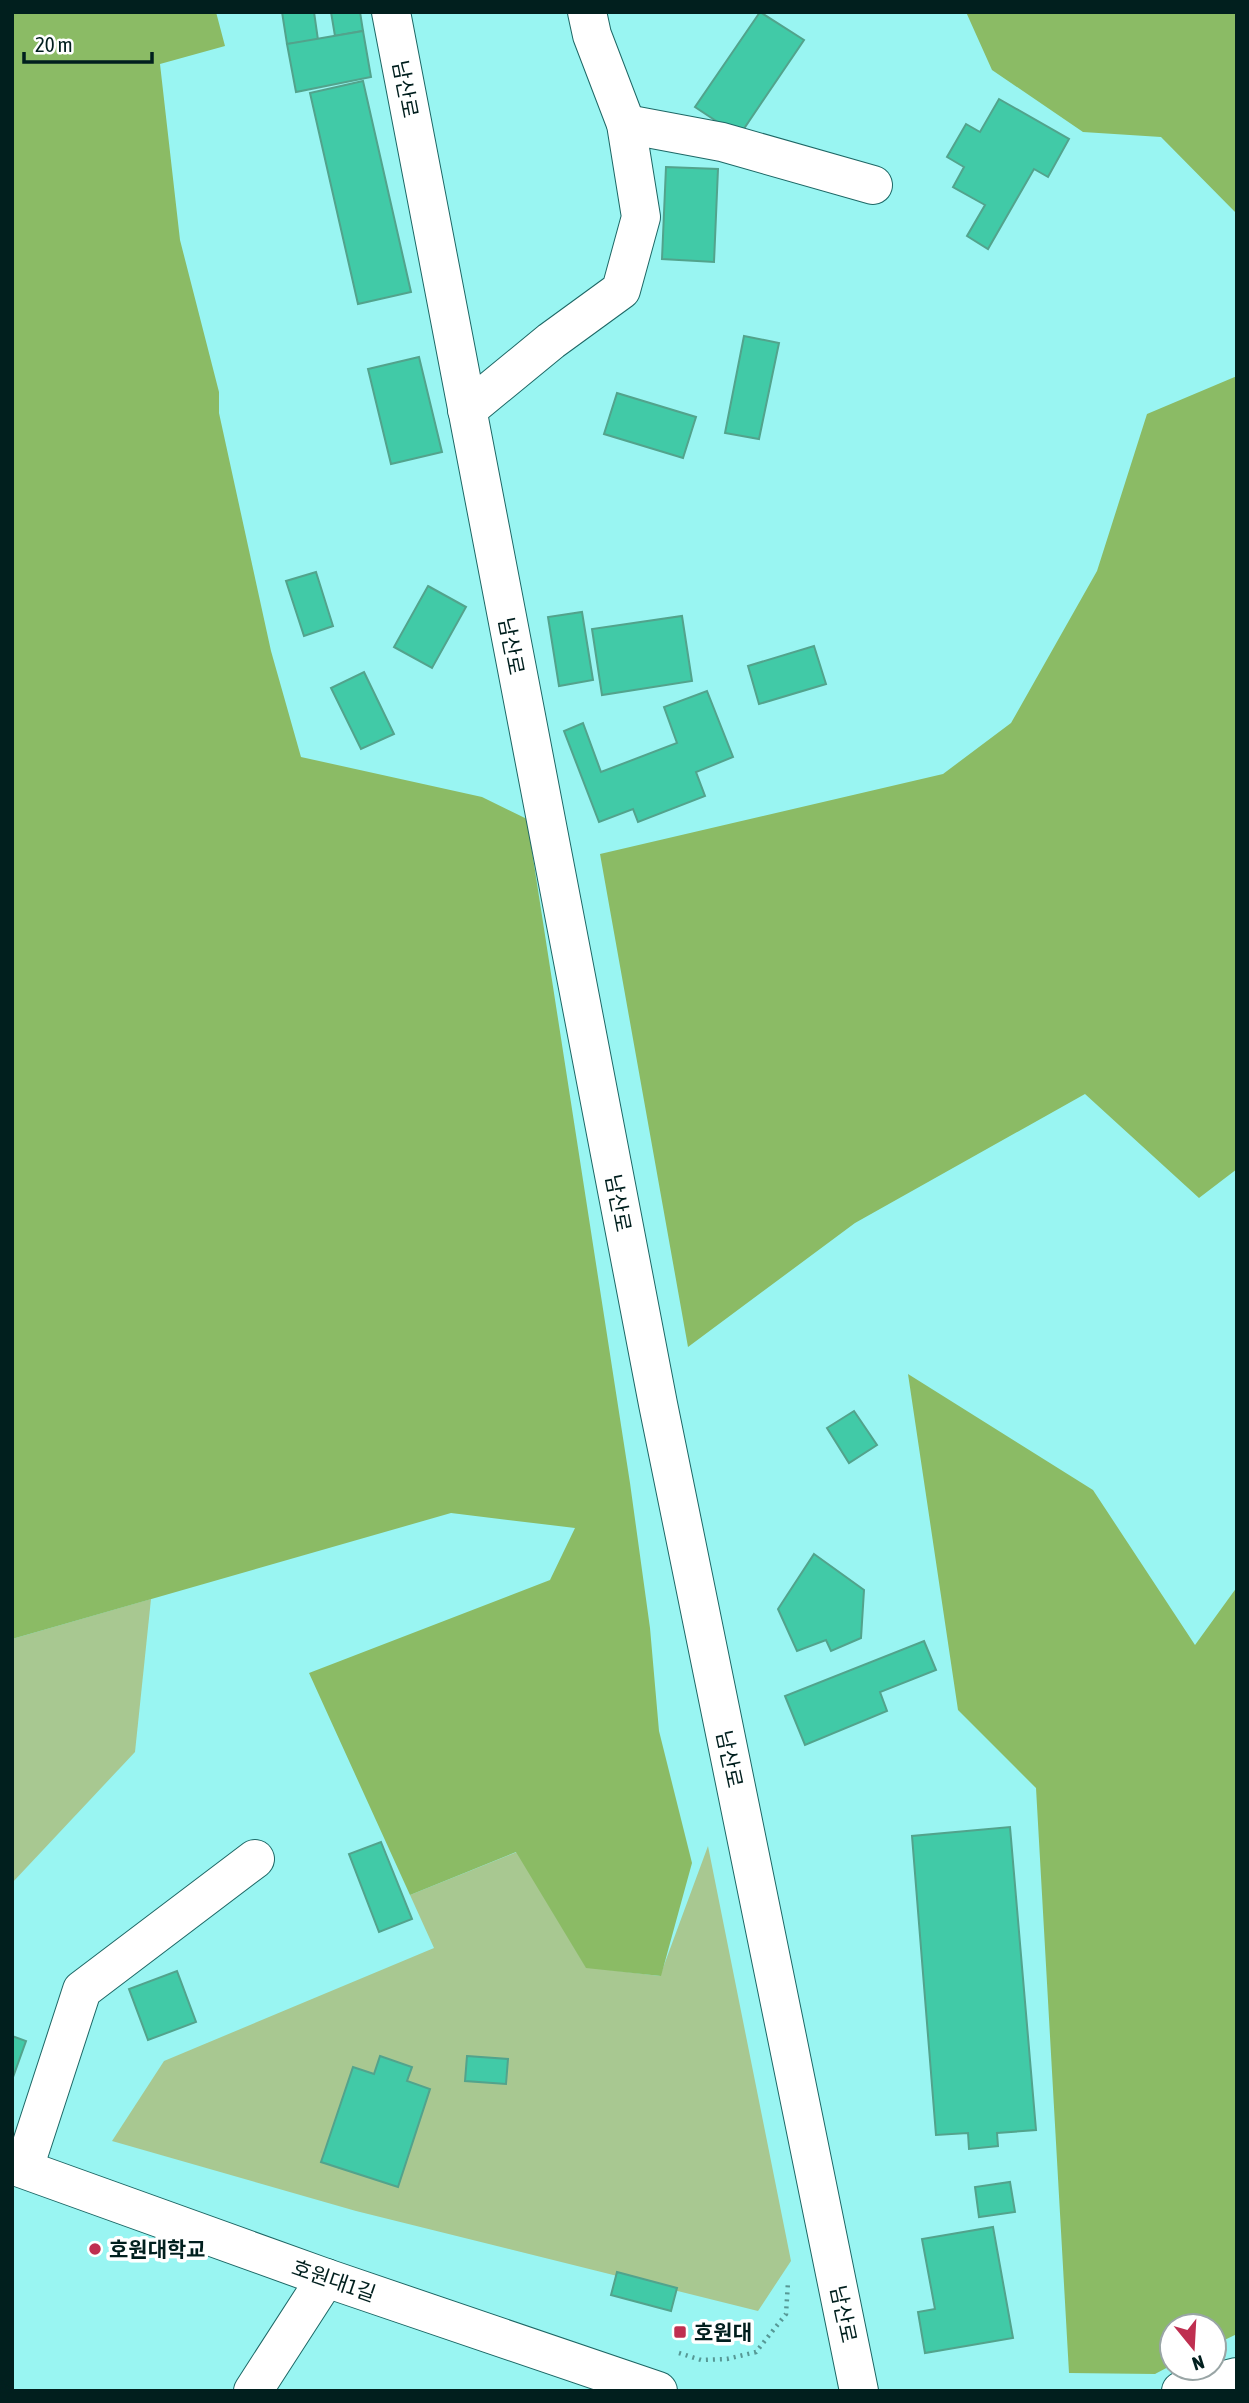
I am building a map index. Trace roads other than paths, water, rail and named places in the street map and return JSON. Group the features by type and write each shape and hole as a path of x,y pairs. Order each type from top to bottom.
{"street":[{"name":"남산로","path":"391,12 658,1404 859,2391"},
{"path":"467,410 551,341 621,290 641,217 626,124 592,34 587,12"},
{"path":"626,124 722,142 873,185"},
{"path":"18,2167 82,1990 255,1859"},
{"name":"호원대1길","path":"18,2167 326,2278 658,2391"},
{"path":"253,2391 326,2278"},
{"path":"1181,2391 1237,2376"}],"place":[{"name":"호원대학교","path":"95,2249"},
{"name":"호원대","path":"680,2332"}]}
